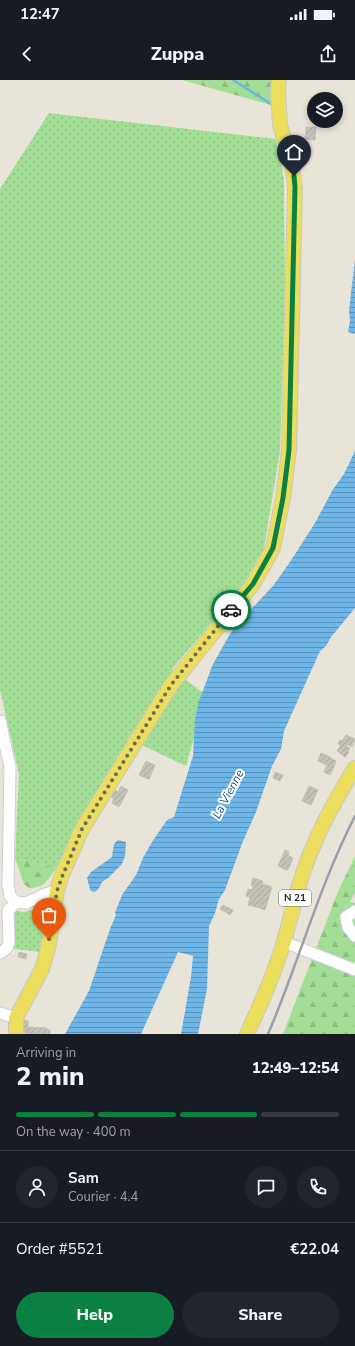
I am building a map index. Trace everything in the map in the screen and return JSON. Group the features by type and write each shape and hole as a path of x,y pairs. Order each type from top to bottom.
{"main road":[{"path":"16,1028 42,970 48,949 57,891 82,829 171,685 253,584 273,548 283,498 289,450 295,187 292,165 280,125 279,80"},
{"name":"N 21","path":"247,1034 269,984 284,942 298,888 310,854 329,814 355,768"}],"street":[{"path":"0,721 10,767 4,840 10,896 16,902 26,903 48,893 57,891"},
{"path":"0,953 6,949 9,943 8,911 16,902"},
{"path":"355,911 346,917 348,927 355,936"},
{"path":"284,942 355,970"},
{"path":"0,1013 16,1028"}],"green space":[{"path":"182,80 273,80 271,105"},
{"path":"49,113 276,139 284,179 285,287 280,451 264,548 241,588 172,669 206,695 186,766 129,739 56,868 15,858 19,774 0,690 0,189"},
{"path":"355,856 355,893 350,902 355,903 355,1034 283,1034 337,894"},
{"path":"15,858 56,868 48,880 42,885 39,887 29,888 24,884"},
{"path":"12,909 23,912 36,909 46,912 40,952 14,949 12,943"}],"water":[{"path":"355,259 355,334 348,332"},
{"name":"La Vienne","path":"355,451 355,608 331,637 326,646 320,651 284,731 281,749 272,766 256,812 209,926 207,989 198,1034 181,1034 191,977 193,956 178,952 141,1034 65,1034 89,991 122,895 136,875 152,842 167,820 174,817 193,756 195,719 199,701 213,664 230,634 240,621 273,586 290,562 315,523 332,491 344,474"},
{"path":"118,840 126,842 125,856 122,864 102,882 95,892 91,891 87,878 91,872 112,857 114,844"}],"building":[{"path":"306,127 316,128 315,140 305,139"},
{"path":"346,735 355,739 352,747 342,741"},
{"path":"340,740 347,744 346,746 350,748 345,757 337,751 341,745 338,744"},
{"path":"321,753 328,756 324,764 318,761"},
{"path":"328,756 336,761 333,769 324,764"},
{"path":"146,761 155,765 149,779 139,775"},
{"path":"327,766 333,769 330,775 324,772"},
{"path":"275,772 283,775 280,781 273,778"},
{"path":"121,786 128,790 119,807 112,803 114,799 111,797 115,790 118,792"},
{"path":"309,786 318,790 311,805 302,801"},
{"path":"285,850 289,852 289,856 284,869 278,866"},
{"path":"289,856 293,858 288,870 284,869"},
{"path":"253,878 263,881 262,884 266,885 260,908 248,905 250,897 246,896 248,889 252,890 253,886 251,885"},
{"path":"266,885 272,887 265,910 260,908"},
{"path":"223,905 233,910 230,915 220,909"},
{"path":"19,952 27,954 26,959 18,957"},
{"path":"24,1020 28,1021 28,1027 47,1028 47,1030 50,1030 50,1034 28,1034 20,1031"}],"waterway":[{"path":"233,80 268,102"}],"railway":[{"path":"268,1034 331,869 355,816"}],"way so far":[{"path":"49,939 57,891 82,829 171,685 231,610"}],"route":[{"path":"231,610 253,584 273,548 283,498 289,450 295,187 294,176"}]}
